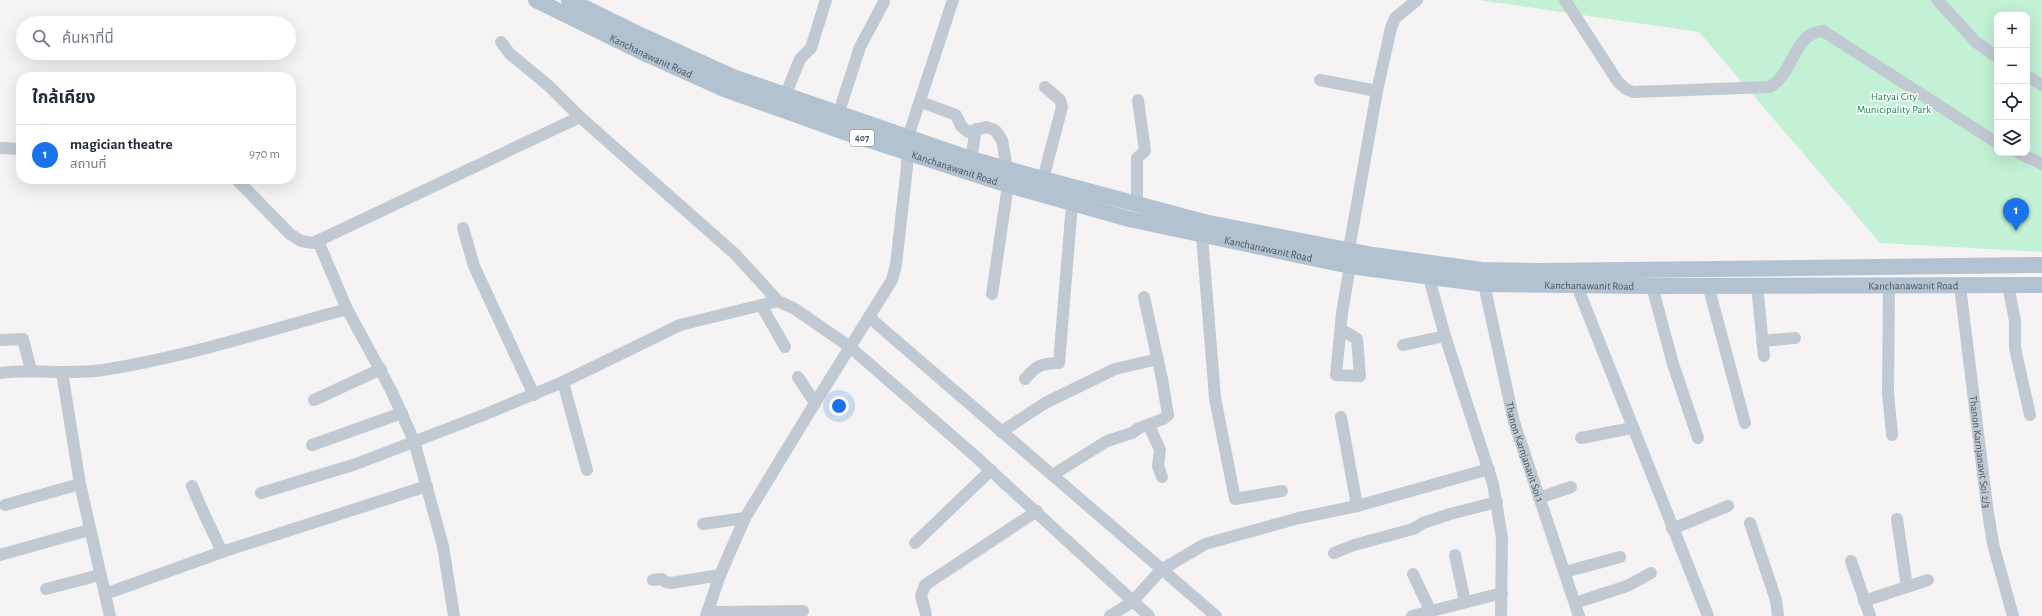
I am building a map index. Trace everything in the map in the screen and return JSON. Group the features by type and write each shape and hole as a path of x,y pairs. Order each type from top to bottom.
{"main road":[{"name":"Kanchanawanit Road","path":"536,0 639,51 724,89 847,133 971,159 1008,177 1072,204 1203,229 1349,249 1373,255 1482,270 1525,271 2042,265"},
{"name":"Kanchanawanit Road","path":"569,0 708,66 785,96 838,114 908,145 1008,177 1043,179 1137,205 1203,229 1350,266 1428,278 1484,284 1577,286 1960,286 2042,284"}],"street":[{"path":"785,96 799,62 811,48 826,0"},
{"path":"803,612 707,613 720,575 745,518 815,403 890,285 895,270 908,145 953,0"},
{"path":"1342,330 1342,313 1350,266 1349,249 1377,91 1391,28 1395,18 1417,0"},
{"path":"1565,0 1618,82 1626,89 1633,92 1770,87 1782,77 1803,41 1814,33 1823,31 1994,141"},
{"path":"1937,0 1976,42 1994,55"},
{"path":"838,114 860,47 884,2"},
{"path":"501,42 510,54 549,86 580,117 735,254 778,302 795,309 850,347 1037,511 1132,602 1149,616"},
{"path":"2030,78 2042,85"},
{"path":"1320,80 1377,91"},
{"path":"1043,179 1062,106 1060,100 1045,87"},
{"path":"1137,205 1138,158 1146,151 1138,100"},
{"path":"921,102 956,115 961,126 966,131 989,127 998,132 1002,140 1008,177 992,294"},
{"path":"241,184 290,234 307,242 318,241 580,117"},
{"path":"971,159 976,130"},
{"path":"0,148 16,149"},
{"path":"2025,156 2040,162"},
{"path":"1025,379 1034,369 1045,363 1059,364 1072,204"},
{"path":"463,228 474,266 534,395"},
{"path":"1203,229 1215,398 1235,499 1282,491"},
{"path":"318,241 347,309 381,369 414,441 443,546 454,616"},
{"path":"1428,278 1445,336 1489,469 1497,502 1502,538 1501,616"},
{"name":"Thanon Karnjanavit Soi 1","path":"1484,284 1514,422 1579,616"},
{"path":"1708,285 1744,423"},
{"path":"1757,285 1764,356"},
{"path":"2008,285 2015,321 2015,348 2030,415"},
{"path":"1577,286 1672,529 1708,616"},
{"path":"1652,286 1673,364 1698,438"},
{"path":"1889,286 1888,393 1892,435"},
{"name":"Thanon Karnjanavit Soi 2/3","path":"1960,286 1987,506 1994,544 2013,616"},
{"path":"1054,474 1106,441 1132,433 1163,419 1168,414 1158,359 1144,297"},
{"path":"261,493 356,464 534,395 680,325 778,302"},
{"path":"761,305 785,347"},
{"path":"0,373 31,370 79,373 156,360 347,309"},
{"path":"870,318 892,335 1001,432 1054,474 1161,570 1216,616"},
{"path":"1403,345 1445,336"},
{"path":"0,340 23,338 31,370"},
{"path":"1762,341 1795,338"},
{"path":"1001,432 1045,403 1115,369 1158,359"},
{"path":"314,400 381,369"},
{"path":"62,372 89,530 110,616"},
{"path":"798,377 815,403"},
{"path":"563,382 587,470"},
{"path":"312,445 402,413"},
{"path":"1341,417 1357,506"},
{"path":"1149,425 1160,450 1158,466 1162,476"},
{"path":"1581,438 1632,428"},
{"path":"1110,616 1132,602 1161,570 1195,548 1218,540 1299,518 1357,506 1489,469"},
{"path":"915,543 991,470"},
{"path":"6,505 80,484"},
{"path":"192,486 202,514 210,525 222,552"},
{"path":"105,594 222,552 427,486"},
{"path":"1540,498 1571,487"},
{"path":"1334,553 1354,545 1413,529 1423,523 1450,514 1497,502"},
{"path":"1672,529 1728,506"},
{"path":"926,614 921,596 924,585 1037,511"},
{"path":"703,524 745,518"},
{"path":"1897,519 1907,587"},
{"path":"1750,523 1776,600 1778,616"},
{"path":"0,555 89,530"},
{"path":"1455,555 1465,602"},
{"path":"1565,572 1620,557"},
{"path":"1850,561 1870,616"},
{"path":"1575,603 1627,586 1651,573"},
{"path":"1413,574 1430,610"},
{"path":"653,580 662,579 671,583 720,575"},
{"path":"46,589 100,576"},
{"path":"1864,601 1928,580"},
{"path":"1412,616 1430,610 1502,593"}],"green space":[{"name":"Hatyai City Municipality Park","path":"1479,0 2042,0 2042,252 1880,243 1699,32"}],"place":[{"name":"magician theatre","path":"2016,231"}]}
